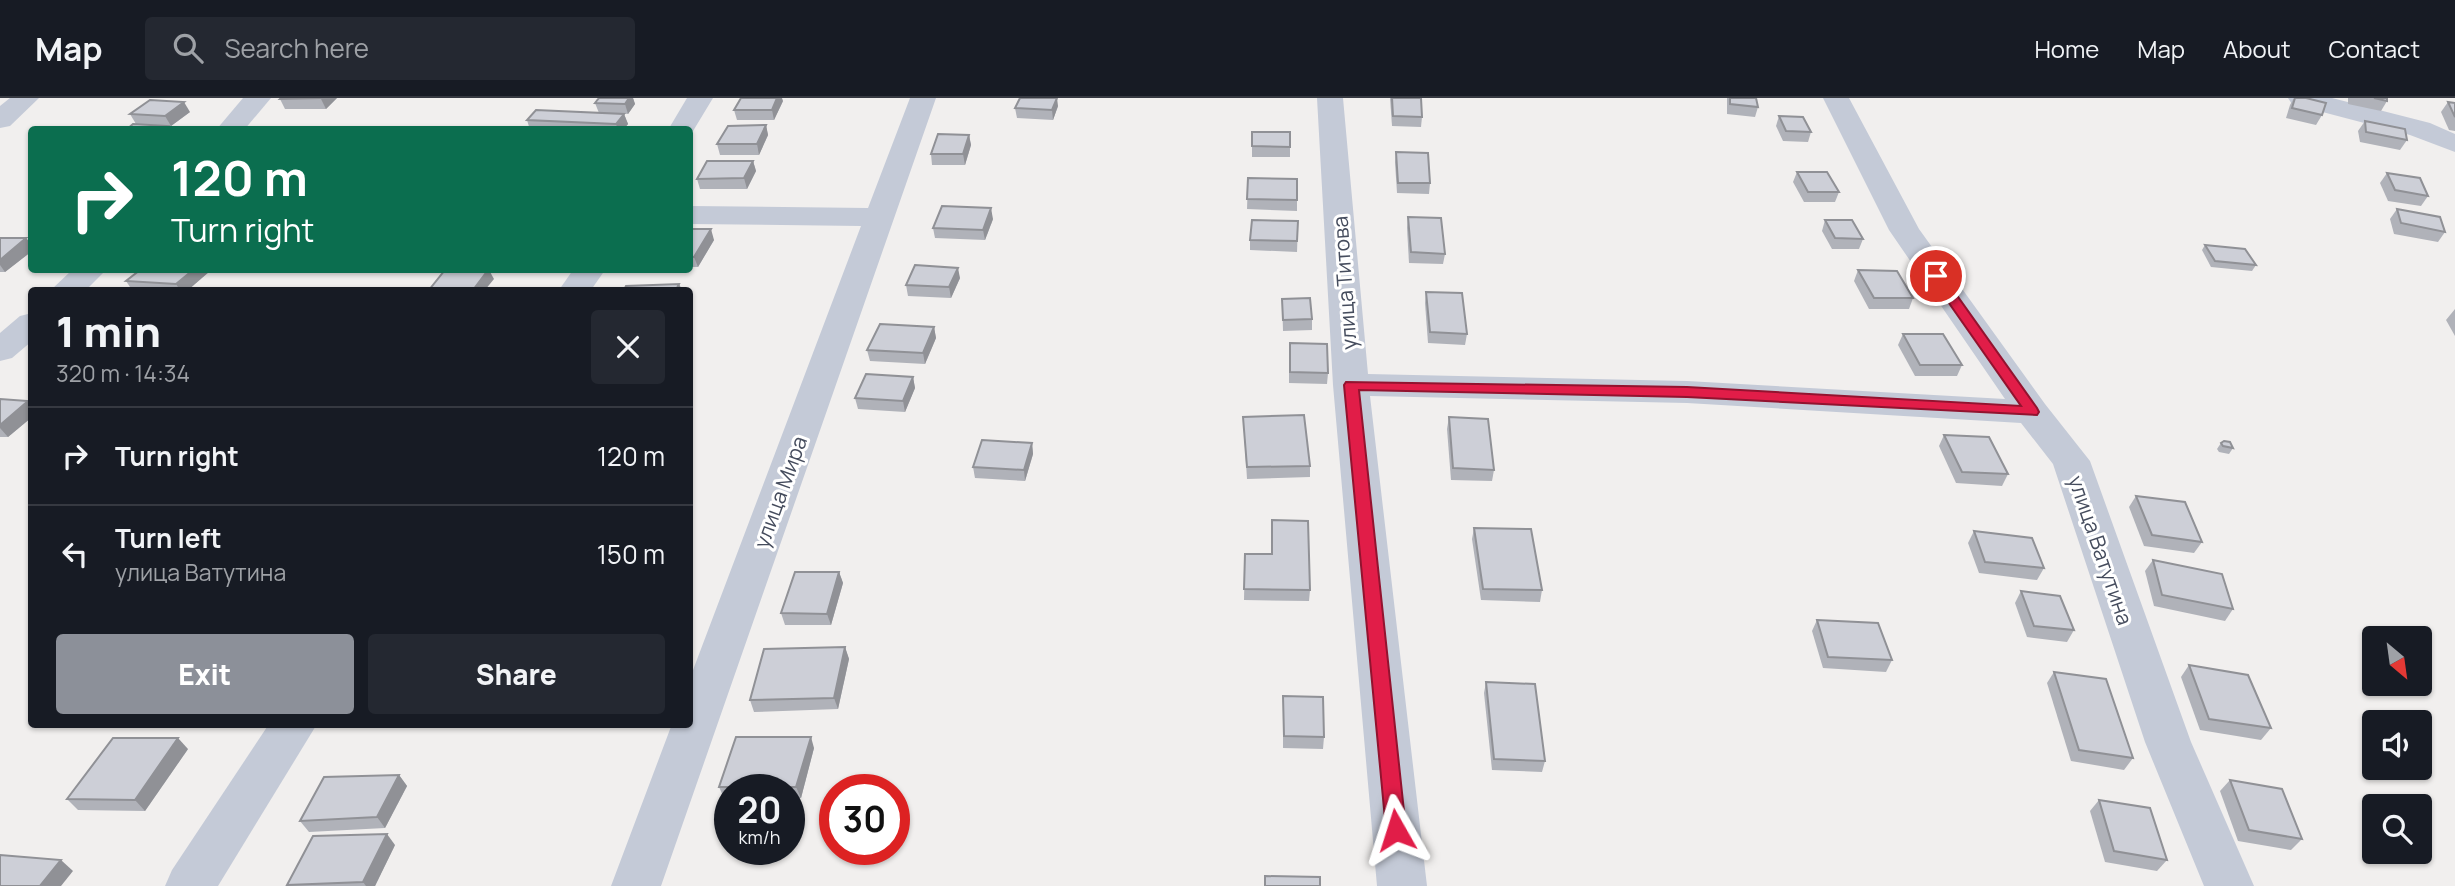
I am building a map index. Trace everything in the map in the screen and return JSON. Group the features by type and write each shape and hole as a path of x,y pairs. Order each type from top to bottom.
{"street":[{"path":"0,120 26,98"},
{"path":"233,126 258,98"},
{"path":"683,126 700,98"},
{"name":"улица Мира","path":"636,886 923,98"},
{"name":"улица Титова","path":"1330,98 1351,385 1402,886"},
{"name":"улица Ватутина","path":"1836,98 1904,230 2032,412 2071,461 2168,742 2229,886"},
{"path":"2301,98 2420,130 2455,144"},
{"path":"693,215 881,217"},
{"path":"71,287 87,273"},
{"path":"0,351 28,326"},
{"path":"1351,385 1687,392 2032,412"},
{"path":"190,886 291,728"}],"building":[{"path":"599,98 629,98 625,104 595,103"},
{"path":"741,98 777,98 772,110 734,110"},
{"path":"1020,98 1057,98 1052,110 1015,108"},
{"path":"1392,98 1421,98 1422,117 1393,116"},
{"path":"1730,98 1756,98 1758,107 1730,104"},
{"path":"2295,98 2326,103 2322,115 2292,108"},
{"path":"150,100 184,102 165,116 130,114"},
{"path":"2448,102 2455,103 2455,117"},
{"path":"536,110 624,114 616,124 527,120"},
{"path":"1779,116 1803,117 1811,132 1786,131"},
{"path":"2365,121 2405,129 2407,140 2366,132"},
{"path":"133,124 168,126 131,126"},
{"path":"766,125 757,144 717,144 728,126"},
{"path":"1252,132 1290,132 1290,147 1252,146"},
{"path":"938,134 969,135 963,154 931,154"},
{"path":"1396,152 1428,153 1430,183 1398,183"},
{"path":"707,161 753,161 744,178 697,179"},
{"path":"1797,172 1827,172 1839,192 1808,192"},
{"path":"2387,173 2420,178 2428,196 2395,190"},
{"path":"1248,178 1297,179 1297,200 1247,199"},
{"path":"942,206 991,208 983,230 933,228"},
{"path":"2397,209 2440,217 2445,232 2401,223"},
{"path":"1408,217 1441,218 1445,254 1411,252"},
{"path":"1252,220 1298,221 1297,241 1250,240"},
{"path":"1825,220 1852,220 1863,239 1835,238"},
{"path":"693,229 711,229 694,257"},
{"path":"0,238 26,238 0,260"},
{"path":"2205,245 2245,249 2256,265 2215,261"},
{"path":"915,265 958,268 949,287 906,285"},
{"path":"1858,270 1897,271 1913,298 1874,298"},
{"path":"136,273 189,273 176,284 126,281"},
{"path":"443,273 486,273 475,287 431,287"},
{"path":"679,284 678,287 626,286"},
{"path":"1426,292 1462,293 1467,334 1430,332"},
{"path":"1310,298 1312,319 1283,320 1282,299"},
{"path":"880,324 934,327 923,353 867,350"},
{"path":"1903,334 1943,334 1962,365 1920,365"},
{"path":"1290,343 1327,344 1328,373 1290,372"},
{"path":"866,374 913,377 903,401 855,398"},
{"path":"0,399 28,401 0,425"},
{"path":"1304,415 1310,466 1247,467 1243,417"},
{"path":"1449,417 1488,419 1494,470 1453,468"},
{"path":"1944,435 1989,437 2008,474 1962,472"},
{"path":"982,440 1032,443 1024,470 973,467"},
{"path":"2230,442 2233,448 2223,446 2221,443"},
{"path":"2136,496 2185,502 2202,542 2152,535"},
{"path":"1272,520 1308,521 1310,590 1244,589 1245,554 1272,554"},
{"path":"1474,528 1531,529 1542,590 1483,589"},
{"path":"1974,531 2032,538 2044,568 1985,562"},
{"path":"2153,560 2222,574 2233,609 2162,595"},
{"path":"795,572 839,572 827,614 781,613"},
{"path":"2021,591 2060,596 2074,630 2034,626"},
{"path":"1817,620 1878,623 1892,660 1828,657"},
{"path":"845,647 834,698 750,700 764,649"},
{"path":"2189,665 2248,675 2271,728 2209,719"},
{"path":"2054,672 2106,679 2133,758 2079,750"},
{"path":"1486,682 1535,684 1545,761 1494,759"},
{"path":"1283,696 1323,697 1324,737 1284,736"},
{"path":"736,737 811,737 800,774 723,774"},
{"path":"113,738 178,738 135,800 67,799"},
{"path":"399,775 377,817 300,821 324,777"},
{"path":"2230,780 2282,789 2302,839 2249,830"},
{"path":"2099,800 2150,808 2167,860 2114,851"},
{"path":"387,834 363,882 287,885 313,836"},
{"path":"0,855 61,860 40,886 0,886"},
{"path":"1265,876 1320,877 1320,886 1265,886"}],"route":[{"path":"1396,830 1351,385 1687,392 2032,412 1936,276"}]}
